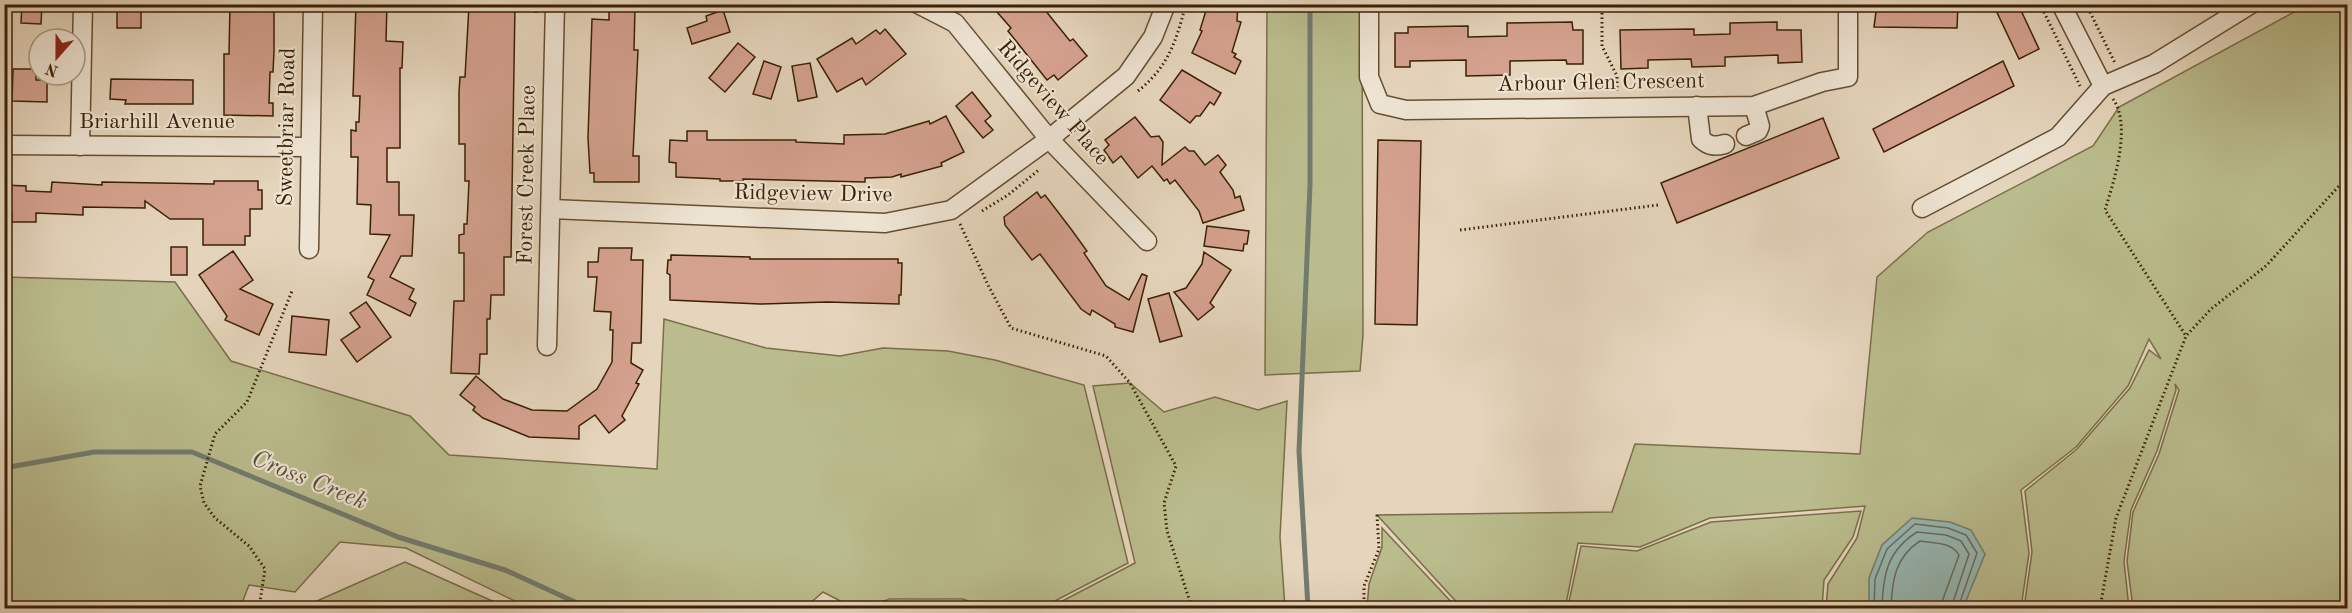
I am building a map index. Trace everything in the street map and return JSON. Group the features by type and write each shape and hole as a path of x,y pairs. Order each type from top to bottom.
{"street":[{"path":"80,146 83,4"},
{"name":"Sweetbriar Road","path":"309,249 313,4"},
{"name":"Forest Creek Place","path":"547,346 555,4"},
{"name":"Ridgeview Place","path":"918,4 955,23 1049,139 1147,241"},
{"name":"Ridgeview Drive","path":"551,209 885,223 951,210 1049,139 1126,76 1153,37 1166,4"},
{"name":"Arbour Glen Crescent","path":"1369,4 1369,77 1380,104 1406,110 1754,106 1822,82 1848,77 1848,4"},
{"path":"2061,4 2103,86"},
{"path":"1922,208 2058,137 2103,86 2154,64 2251,4"},
{"path":"1697,106 1701,139 1709,145 1725,144"},
{"path":"1746,136 1758,131 1760,126 1754,106"},
{"name":"Briarhill Avenue","path":"4,145 310,147"}],"path":[{"path":"1602,4 1602,46 1617,76 1617,107"},
{"path":"2040,4 2082,90"},
{"path":"2086,4 2116,64"},
{"path":"2103,86 2119,107 2121,155 2105,210 2186,336"},
{"path":"978,213 1008,195 1040,168"},
{"path":"2100,609 2116,518 2186,336 2211,309 2266,266 2348,176"},
{"path":"1460,230 1658,206"},
{"path":"958,219 988,285 1011,328 1106,356 1130,383 1176,466 1164,503 1167,531 1192,609"},
{"path":"259,609 265,569 249,546 215,518 204,503 200,486 215,434 247,402 292,291"},
{"path":"1364,609 1364,586 1379,549 1377,516"}],"green space":[{"path":"1267,5 1362,5 1363,335 1360,371 1265,375"},
{"path":"2307,5 2347,5 2347,608 2133,608 2127,561 2133,512 2159,454 2179,390 2175,384 2176,390 2157,451 2131,510 2124,561 2129,608 2024,608 2032,552 2025,491 2077,449 2130,388 2149,350 2161,359 2149,339 2128,386 2076,447 2021,490 2029,553 2021,608 1826,608 1828,584 1857,538 1865,506 1710,518 1640,547 1578,543 1566,604 1560,608 1462,608 1377,515 1612,512 1635,444 1860,454 1877,277 1928,232 2093,146 2119,107"},
{"path":"5,277 175,282 231,361 410,416 449,455 657,469 664,319 766,348 840,356 883,348 948,351 995,360 1084,385 1128,563 1049,604 1028,608 986,608 963,599 889,599 867,608 854,608 823,592 807,606 809,608 529,608 406,548 340,542 295,592 249,585 240,608 5,608"},
{"path":"1130,383 1164,412 1215,397 1258,410 1287,401 1280,537 1285,608 1049,608 1135,563 1093,386"},
{"path":"1861,511 1853,537 1824,580 1822,608 1566,608 1581,546 1637,551 1711,522"},
{"path":"1382,528 1457,608 1367,608 1369,584 1382,547"},
{"path":"405,562 508,608 301,608"}],"water":[{"path":"1912,518 1950,522 1971,530 1985,554 1963,608 1869,608 1869,578 1882,545"}],"building":[{"path":"22,4 42,4 41,24 21,23"},
{"path":"117,4 141,4 141,28 117,28"},
{"path":"230,4 274,4 273,72 270,72 269,103 273,103 273,116 224,115 224,54 229,54"},
{"path":"356,4 387,4 386,41 403,42 402,68 400,68 400,148 387,148 387,182 399,182 399,215 414,215 412,256 401,256 390,277 414,289 409,299 416,303 410,316 367,295 374,280 368,277 390,235 370,234 371,205 357,204 358,157 351,157 351,130 356,131 356,122 359,122 360,96 353,96"},
{"path":"515,4 511,257 504,257 504,295 491,295 490,319 487,319 487,354 480,354 479,374 451,373 454,301 464,301 464,253 459,253 459,235 464,234 464,224 467,224 469,181 465,181 465,144 459,144 459,92 460,77 465,77 469,5"},
{"path":"990,4 1046,4 1045,10 1070,41 1073,39 1087,56 1058,80 1054,75 1047,80 1008,31 1011,28"},
{"path":"1208,4 1238,4 1237,21 1241,22 1232,52 1236,54 1234,57 1241,61 1235,74 1192,53 1202,31 1200,30"},
{"path":"1877,4 1958,4 1957,28 1874,27"},
{"path":"1993,4 2018,4 2039,49 2019,59"},
{"path":"609,7 635,8 634,50 638,50 633,156 639,156 639,182 594,182 594,173 590,173 588,138 592,19 609,20"},
{"path":"723,10 730,32 692,44 687,28 707,21 706,16"},
{"path":"1572,22 1573,30 1583,30 1583,64 1567,64 1566,60 1510,61 1510,75 1466,76 1466,60 1410,61 1410,67 1395,67 1395,33 1408,33 1408,27 1468,26 1468,37 1507,36 1507,23"},
{"path":"1777,22 1777,30 1801,30 1802,62 1778,63 1778,55 1725,57 1725,66 1692,67 1691,59 1648,60 1648,68 1621,69 1620,30 1694,29 1694,35 1730,34 1730,23"},
{"path":"885,29 906,54 866,85 862,78 837,92 817,59 852,38 856,44 876,30 880,34"},
{"path":"738,43 755,57 725,92 709,78"},
{"path":"764,61 781,67 771,99 753,94"},
{"path":"2003,61 2014,86 1884,152 1873,129"},
{"path":"810,63 817,97 798,101 792,66"},
{"path":"13,69 27,69 27,87 47,87 47,102 12,101"},
{"path":"1182,70 1221,93 1214,105 1210,102 1200,116 1196,116 1190,123 1160,100"},
{"path":"111,79 193,80 193,104 125,104 126,100 110,99"},
{"path":"972,92 991,116 985,121 993,130 983,138 956,106"},
{"path":"946,116 964,152 941,163 942,166 901,177 901,174 892,177 865,178 865,182 743,179 743,181 720,181 720,179 676,177 676,163 669,162 670,140 687,141 687,131 707,131 707,140 796,140 796,142 844,144 844,135 885,134 929,121 930,124"},
{"path":"1135,117 1151,137 1159,136 1163,142 1162,165 1185,147 1189,151 1194,151 1205,165 1218,155 1226,165 1220,172 1233,190 1235,198 1240,196 1244,210 1203,223 1199,211 1175,180 1170,184 1167,179 1164,181 1152,166 1138,178 1121,156 1113,163 1104,150 1109,145 1105,140"},
{"path":"1823,118 1839,158 1677,223 1661,183"},
{"path":"1378,140 1421,141 1417,325 1375,324"},
{"path":"214,181 258,181 258,190 262,190 262,209 250,209 250,236 245,236 245,245 203,245 203,219 170,219 145,201 145,208 83,207 83,215 36,213 36,222 12,222 12,213 4,213 4,185 26,186 26,191 51,192 52,182 102,185 102,182 214,184"},
{"path":"1037,192 1041,198 1045,195 1071,229 1087,251 1084,253 1106,286 1129,300 1142,274 1147,276 1133,332 1115,327 1115,324 1092,310 1090,315 1081,309 1040,254 1032,260 1005,225 1004,217"},
{"path":"1207,226 1249,231 1247,244 1244,244 1243,251 1204,246"},
{"path":"171,247 187,247 187,275 171,275"},
{"path":"599,248 632,248 631,260 643,260 641,343 632,343 631,363 643,370 636,383 639,384 622,416 625,420 609,433 595,415 579,426 579,439 529,437 483,418 473,410 475,407 460,395 476,376 503,399 532,410 567,411 597,389 612,362 613,330 610,330 611,312 594,311 597,277 588,277 588,262 598,262"},
{"path":"233,251 253,280 240,289 273,304 259,335 225,320 227,316 199,275"},
{"path":"1204,252 1231,270 1210,303 1214,307 1198,320 1174,292 1186,288 1202,264"},
{"path":"671,255 750,257 750,259 898,259 898,263 902,263 901,295 899,295 899,304 827,302 760,304 670,300 670,275 667,273 668,260 671,260"},
{"path":"1169,293 1182,336 1160,342 1148,299"},
{"path":"366,302 391,337 357,362 341,340 360,327 350,313"},
{"path":"292,316 329,320 326,355 289,352"}],"waterway":[{"path":"1308,608 1299,451 1310,185 1310,4"},
{"name":"Cross Creek","path":"4,468 94,452 192,452 398,537 505,570 588,608"}]}
